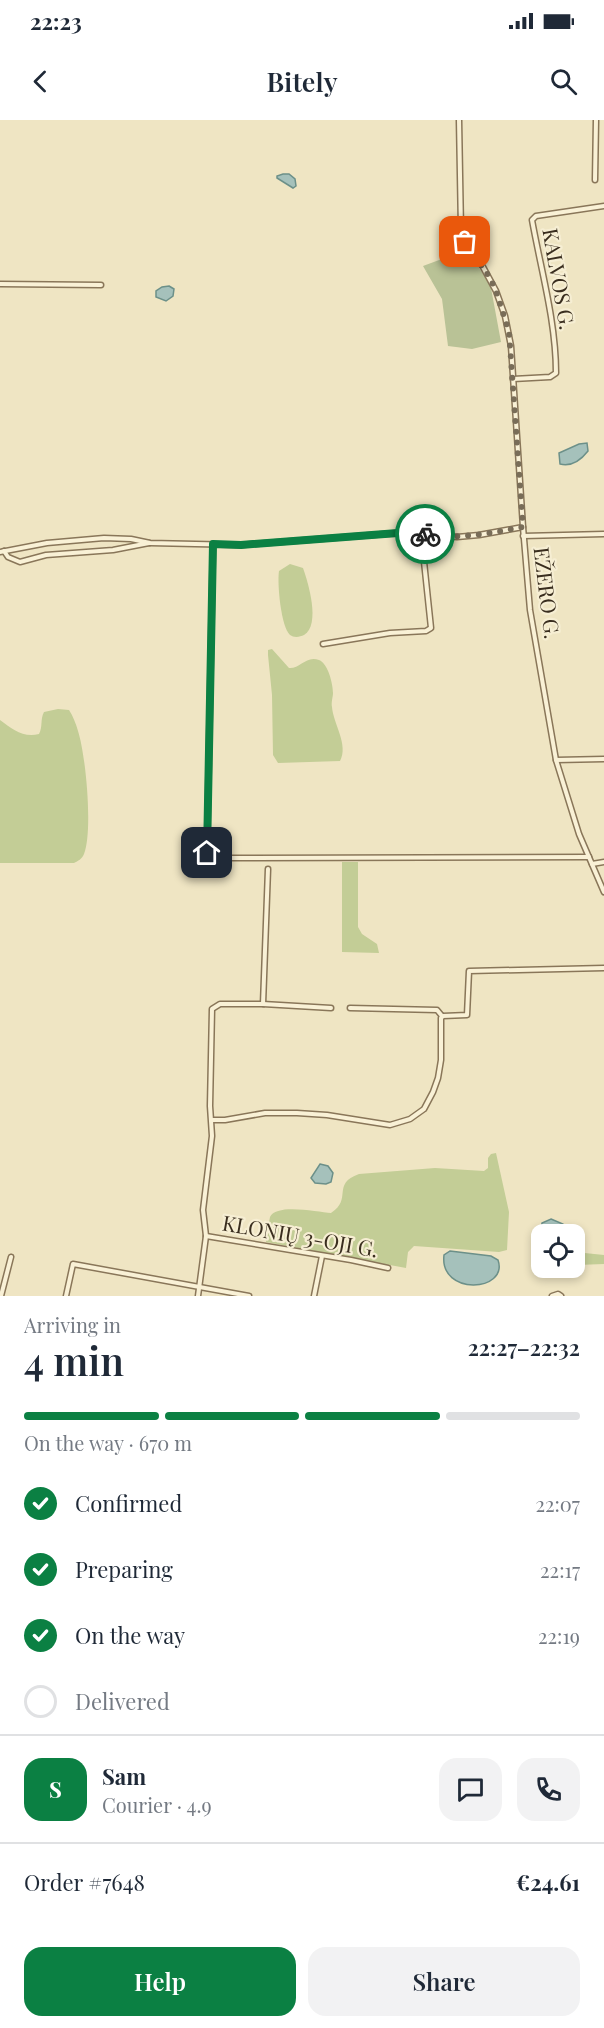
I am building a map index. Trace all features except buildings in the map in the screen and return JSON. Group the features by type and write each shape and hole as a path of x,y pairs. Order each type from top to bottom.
{"street":[{"name":"EŽERO G.","path":"459,120 461,230 468,248 490,278 505,316 511,346 530,610 556,760 573,816 604,892"},
{"path":"595,180 596,120"},
{"name":"KALVOS G.","path":"513,379 550,377 556,373 551,320 532,220 536,216 604,206"},
{"path":"0,284 101,285"},
{"path":"2,552 20,562 46,555 150,543 241,545 411,532 458,537 523,527"},
{"path":"323,644 431,628 421,533"},
{"path":"524,536 604,534"},
{"path":"2,552 47,543 104,538 131,539 150,543"},
{"path":"207,853 213,544"},
{"path":"556,760 604,759"},
{"path":"212,858 589,856"},
{"path":"592,864 604,862"},
{"path":"263,1004 268,869"},
{"path":"442,1016 466,1015 469,971 604,968"},
{"path":"198,1296 206,1236 203,1210 212,1136 210,1112 212,1009 220,1004 331,1008"},
{"path":"212,1120 265,1113 297,1113 327,1115 390,1125 410,1119 424,1109 438,1078 441,1060 442,1016 437,1010 350,1008"},
{"name":"KLONIŲ 3-OJI G.","path":"206,1236 388,1268"},
{"path":"314,1296 322,1256"},
{"path":"1,1296 11,1257"},
{"path":"66,1296 73,1264 249,1296"},
{"path":"552,1296 558,1294 561,1296"}],"green space":[{"path":"461,247 482,272 491,288 501,342 472,349 448,346 442,299 423,266 450,256"},
{"path":"290,564 303,568 312,603 312,622 309,630 297,637 290,635 284,623 279,595 279,571"},
{"path":"272,649 289,668 310,659 319,660 325,665 332,684 333,713 342,741 340,761 278,763 273,755 272,695 268,655 268,650"},
{"path":"58,709 69,710 81,743 88,812 87,843 84,854 74,863 0,863 0,720 23,734 39,734 44,712"},
{"path":"342,862 358,862 358,927 362,934 377,944 379,953 342,952"},
{"path":"496,1153 509,1212 507,1250 499,1252 414,1246 408,1252 406,1268 266,1242 270,1217 274,1213 289,1209 331,1213 341,1202 346,1182 359,1174 435,1168 484,1171 488,1168 488,1158 491,1154"},
{"path":"585,1253 604,1255 604,1264 585,1265"}],"water":[{"path":"283,174 289,174 295,179 296,186 293,188 277,178"},
{"path":"169,286 174,289 173,296 166,301 156,297 156,291"},
{"path":"587,443 588,451 579,460 572,464 560,464 559,453"},
{"path":"320,1164 328,1166 333,1173 331,1182 315,1183 311,1178"},
{"path":"551,1219 563,1224 542,1224"},
{"path":"450,1251 491,1256 498,1260 499,1271 494,1278 484,1283 473,1285 462,1283 452,1278 445,1268 444,1255"}],"way so far":[{"path":"425,534 458,537 523,527 509,332 490,278 465,242"}],"route":[{"path":"207,853 213,544 241,545 411,532 425,534"}]}
